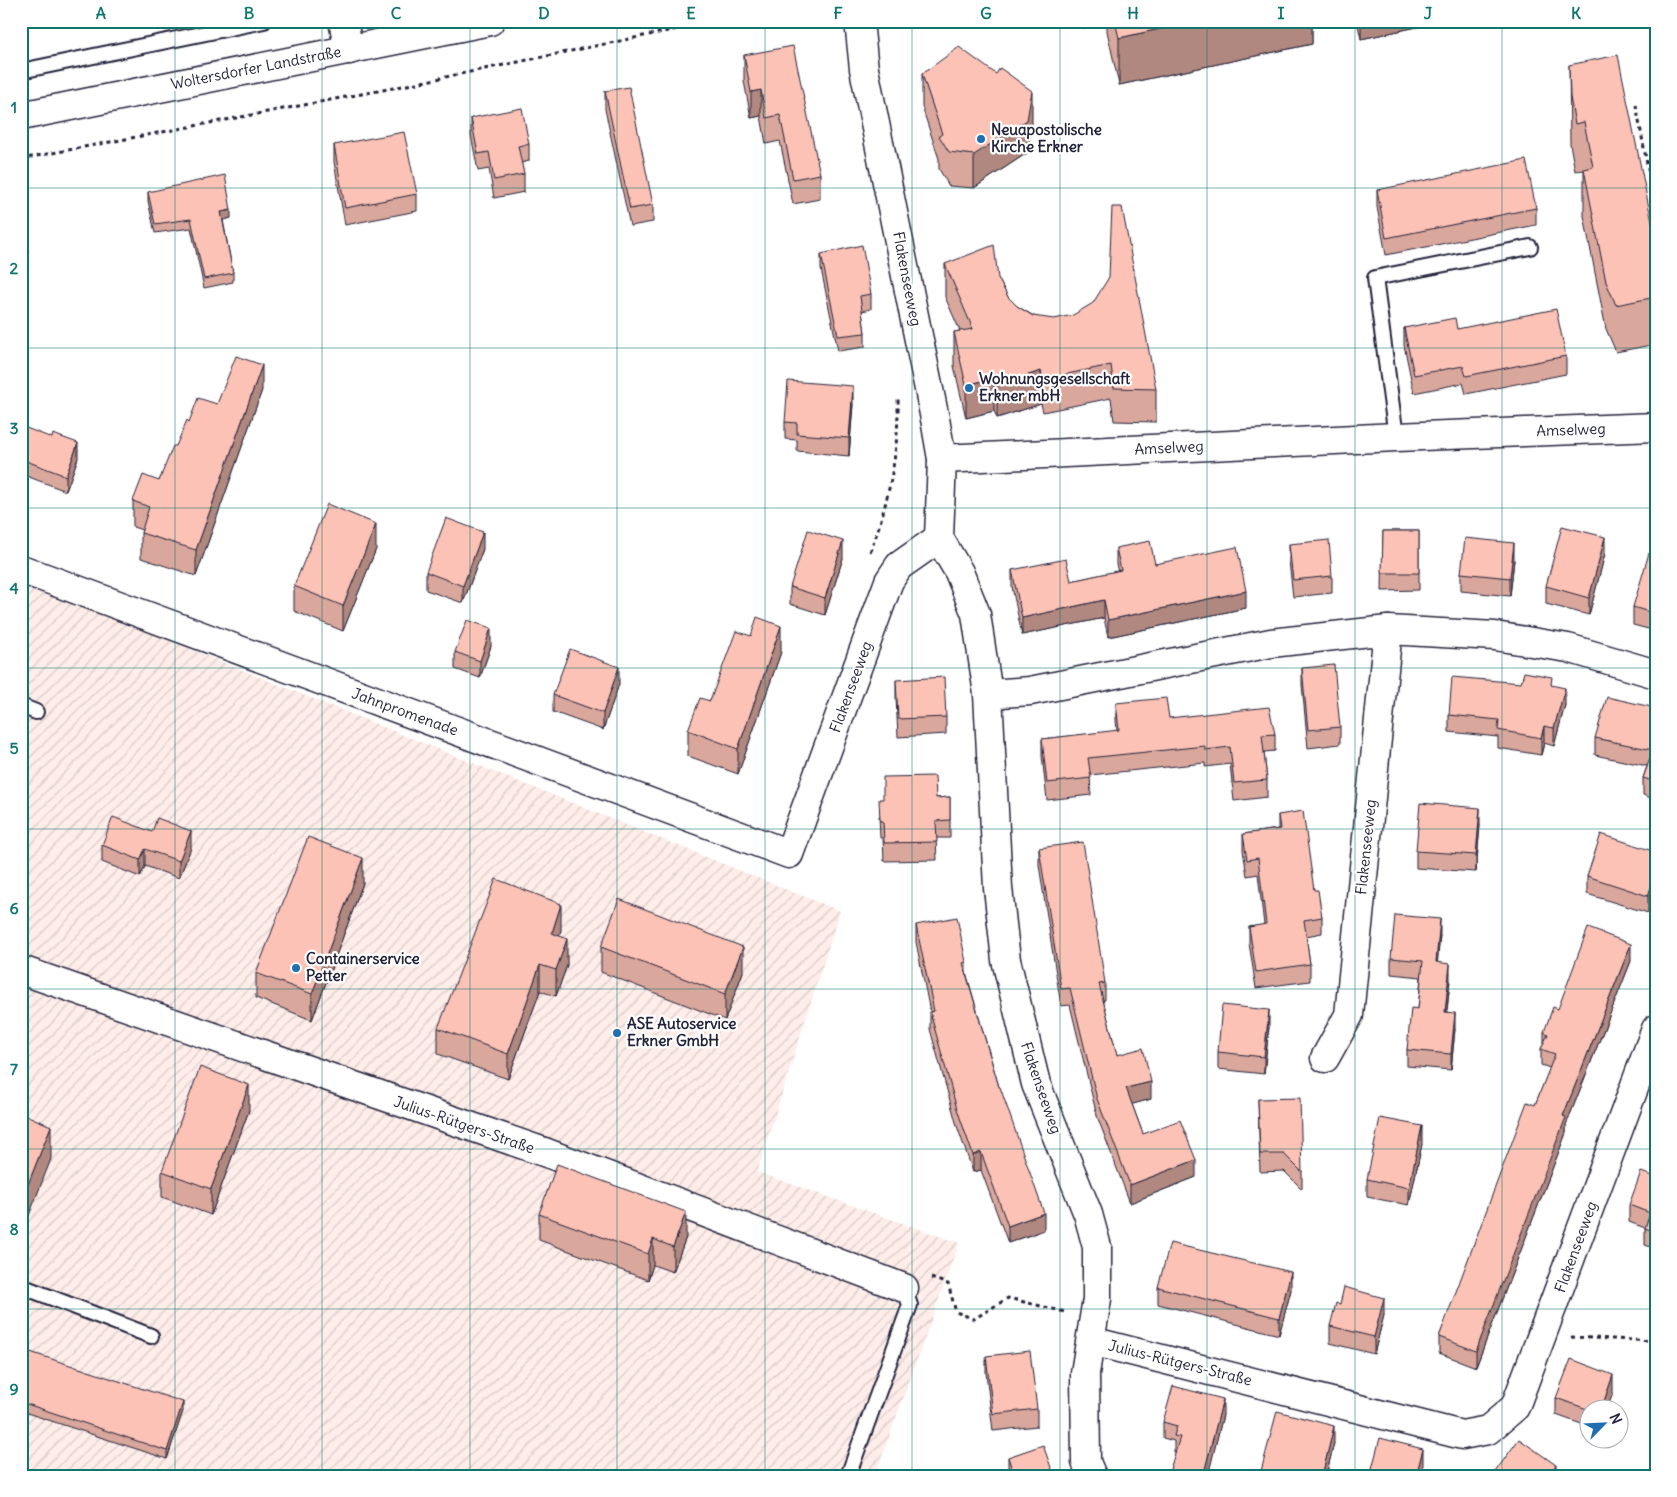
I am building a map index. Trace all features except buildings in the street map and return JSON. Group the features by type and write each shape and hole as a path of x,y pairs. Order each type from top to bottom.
{"street":[{"path":"343,21 349,50"},
{"name":"Woltersdorfer Landstraße","path":"21,116 490,21"},
{"name":"Flakenseeweg","path":"859,21 864,69 936,419 942,459 939,538 959,572 976,614 988,694 998,888 1006,960 1036,1084 1088,1214 1097,1247 1097,1299 1085,1372 1086,1462 1092,1476"},
{"name":"Amselweg","path":"942,459 1396,437 1656,427"},
{"name":"Flakenseeweg","path":"790,854 889,581 900,566 939,538"},
{"name":"Jahnpromenade","path":"21,569 790,854"},
{"path":"988,694 1030,691 1271,643 1388,630 1495,636 1568,648 1656,674"},
{"name":"Flakenseeweg","path":"1325,1058 1349,1015 1388,630"},
{"name":"Julius-Rütgers-Straße","path":"21,970 914,1282"},
{"name":"Flakenseeweg","path":"1462,1435 1488,1430 1515,1407 1656,1029"},
{"name":"Julius-Rütgers-Straße","path":"1091,1341 1462,1435"}],"lane":[{"path":"21,71 264,21"},
{"path":"1396,437 1375,278 1530,247"},
{"path":"21,706 36,712"},
{"path":"848,1476 910,1305 914,1282"},
{"path":"21,1286 151,1336"}],"path":[{"path":"21,159 383,90 716,21"},
{"path":"1084,27 1116,21"},
{"path":"1636,105 1656,212"},
{"path":"870,553 892,481 899,422 898,393"},
{"name":"Julius-Rütgers-Straße","path":"914,1282 948,1284 956,1312 974,1319 1008,1298 1074,1314 1091,1341"},
{"path":"1543,1336 1656,1341"}],"shaded area":[{"path":"21,581 840,911 757,1172 959,1243 875,1476 21,1476"}],"place":[{"name":"Neuapostolische Kirche Erkner","path":"981,139"},
{"name":"Wohnungsgesellschaft Erkner mbH","path":"969,388"},
{"name":"Containerservice Petter","path":"296,968"},
{"name":"ASE Autoservice Erkner GmbH","path":"617,1033"}]}
